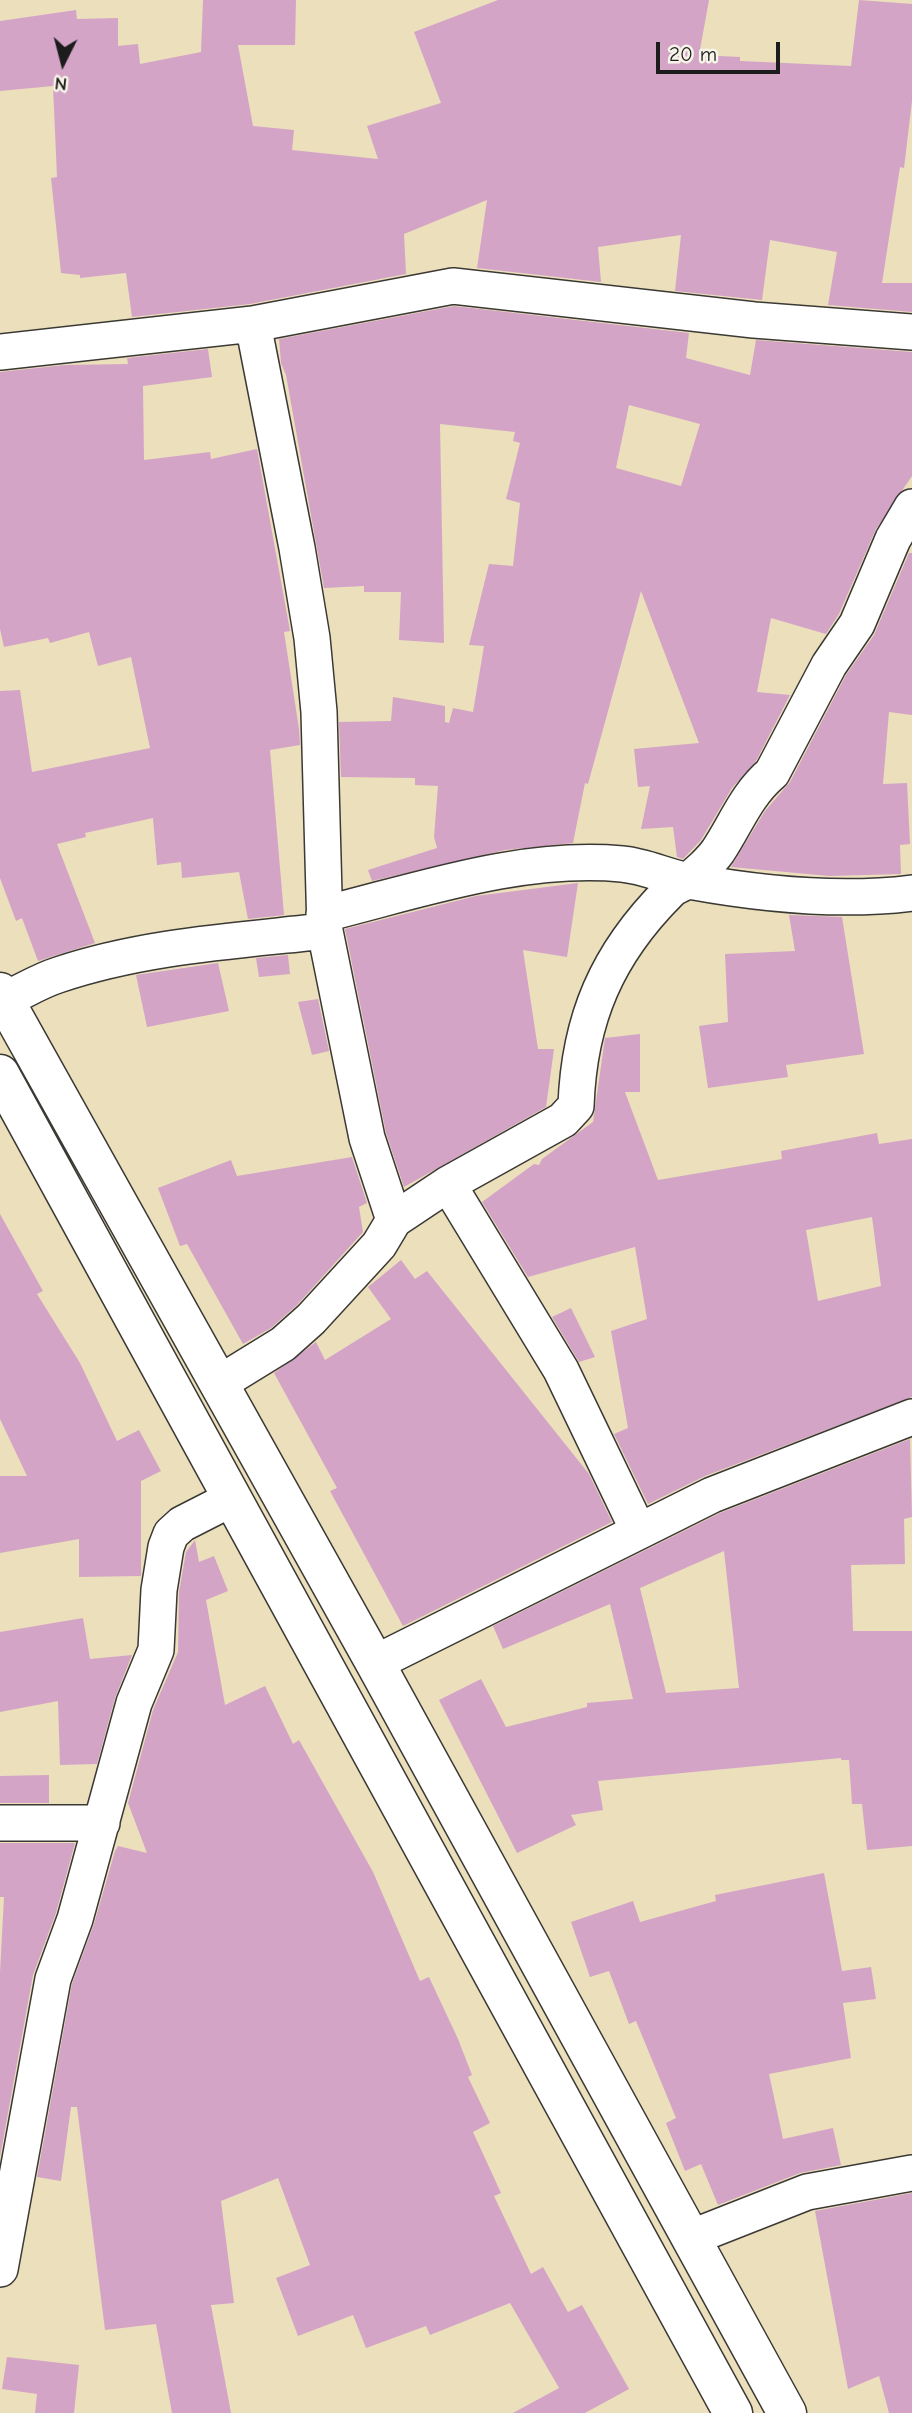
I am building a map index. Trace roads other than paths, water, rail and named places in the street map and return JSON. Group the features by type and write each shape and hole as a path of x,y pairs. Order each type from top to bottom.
{"main road":[{"path":"2,996 375,1663 786,2413"},
{"path":"0,1074 733,2413"}],"street":[{"path":"0,352 253,324 453,286 754,320 912,332"},
{"path":"253,324 298,548 312,638 319,712 325,923 367,1138 394,1220"},
{"path":"218,1384 282,1344 311,1319 379,1245 394,1220 448,1184 563,1120 576,1106 578,1070 586,1023 601,982 627,942 671,889 687,881 717,853 735,818 759,784 772,773 830,665 857,624 893,540 912,507"},
{"path":"2,996 55,976 142,953 268,935 325,923 500,870 547,864 624,864 687,881 774,895 912,893"},
{"path":"448,1184 561,1370 638,1530"},
{"path":"375,1663 712,1495 912,1417"},
{"path":"0,2270 53,1979 75,1919 134,1703 156,1650 159,1590 171,1534 182,1524 231,1499"},
{"path":"0,1823 102,1823"},
{"path":"690,2238 807,2192 912,2173"}]}
